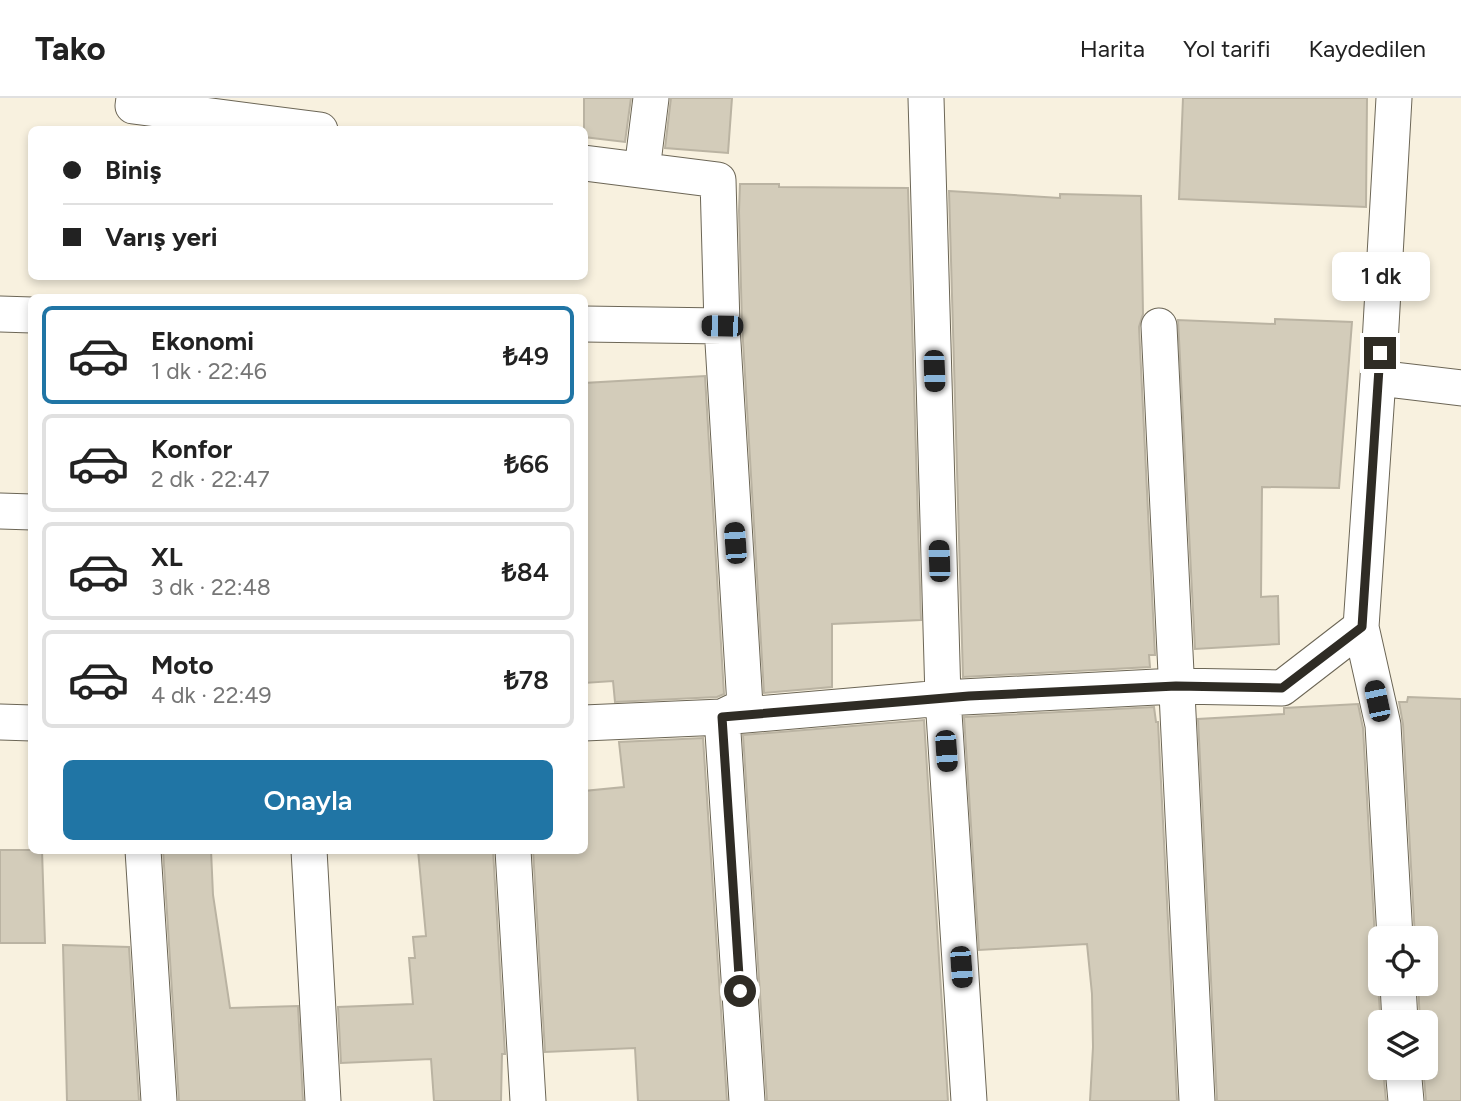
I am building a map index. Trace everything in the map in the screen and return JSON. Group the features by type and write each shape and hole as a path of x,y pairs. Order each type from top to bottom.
{"street":[{"path":"134,98 133,106 289,126"},
{"path":"642,170 651,98"},
{"path":"926,98 943,698 970,1101"},
{"path":"1394,98 1362,627 1383,725 1394,926"},
{"path":"588,163 718,180 722,326 745,706 722,717"},
{"path":"0,314 28,315"},
{"path":"588,324 722,326"},
{"path":"1159,326 1197,1101"},
{"path":"1378,378 1461,388"},
{"path":"0,511 28,512"},
{"path":"588,723 722,717 943,698 1176,686 1282,688 1362,627"},
{"path":"722,717 747,1101"},
{"path":"0,722 28,723"},
{"path":"143,854 159,1101"},
{"path":"309,854 323,1101"},
{"path":"513,854 528,1101"},
{"path":"1404,1080 1406,1101"}],"building":[{"path":"584,98 631,98 625,142 588,137 588,126 584,126"},
{"path":"671,98 732,98 728,153 665,148"},
{"path":"1183,98 1367,98 1366,207 1179,199"},
{"path":"740,184 908,188 921,620 832,624 832,687 764,693 742,325"},
{"path":"949,191 1060,198 1060,194 1141,196 1143,314 1139,327 1155,655 1149,655 1150,667 963,677"},
{"path":"1275,319 1352,322 1339,488 1262,487 1261,597 1278,596 1279,644 1195,649 1178,320 1275,324"},
{"path":"705,376 724,694 717,697 615,702 613,681 588,683 588,383"},
{"path":"1408,697 1461,699 1461,1101 1426,1101 1424,1080 1438,1080 1438,1010 1419,1010 1419,996 1438,996 1438,926 1414,926 1403,724 1399,702 1407,702"},
{"path":"1358,704 1363,728 1374,926 1368,926 1368,996 1379,996 1380,1010 1368,1010 1368,1080 1384,1080 1386,1101 1217,1101 1198,719 1284,714 1284,708"},
{"path":"1154,707 1158,722 1177,1101 1090,1101 1092,994 1087,944 979,950 964,717"},
{"path":"924,720 948,1101 767,1101 743,735"},
{"path":"703,738 727,1101 638,1101 635,1048 545,1052 533,854 588,854 588,791 624,787 619,742"},
{"path":"0,850 28,850 28,854 42,854 45,943 0,943"},
{"path":"163,854 211,854 213,895 230,1008 298,1006 303,1101 179,1101"},
{"path":"418,854 493,854 505,1054 502,1054 501,1101 434,1101 431,1059 341,1063 338,1007 413,1004 409,958 415,958 413,937 426,936"},
{"path":"63,945 129,947 139,1101 67,1101"}],"route":[{"path":"740,991 722,717 969,696 1176,686 1282,688 1362,627 1380,353"}]}
